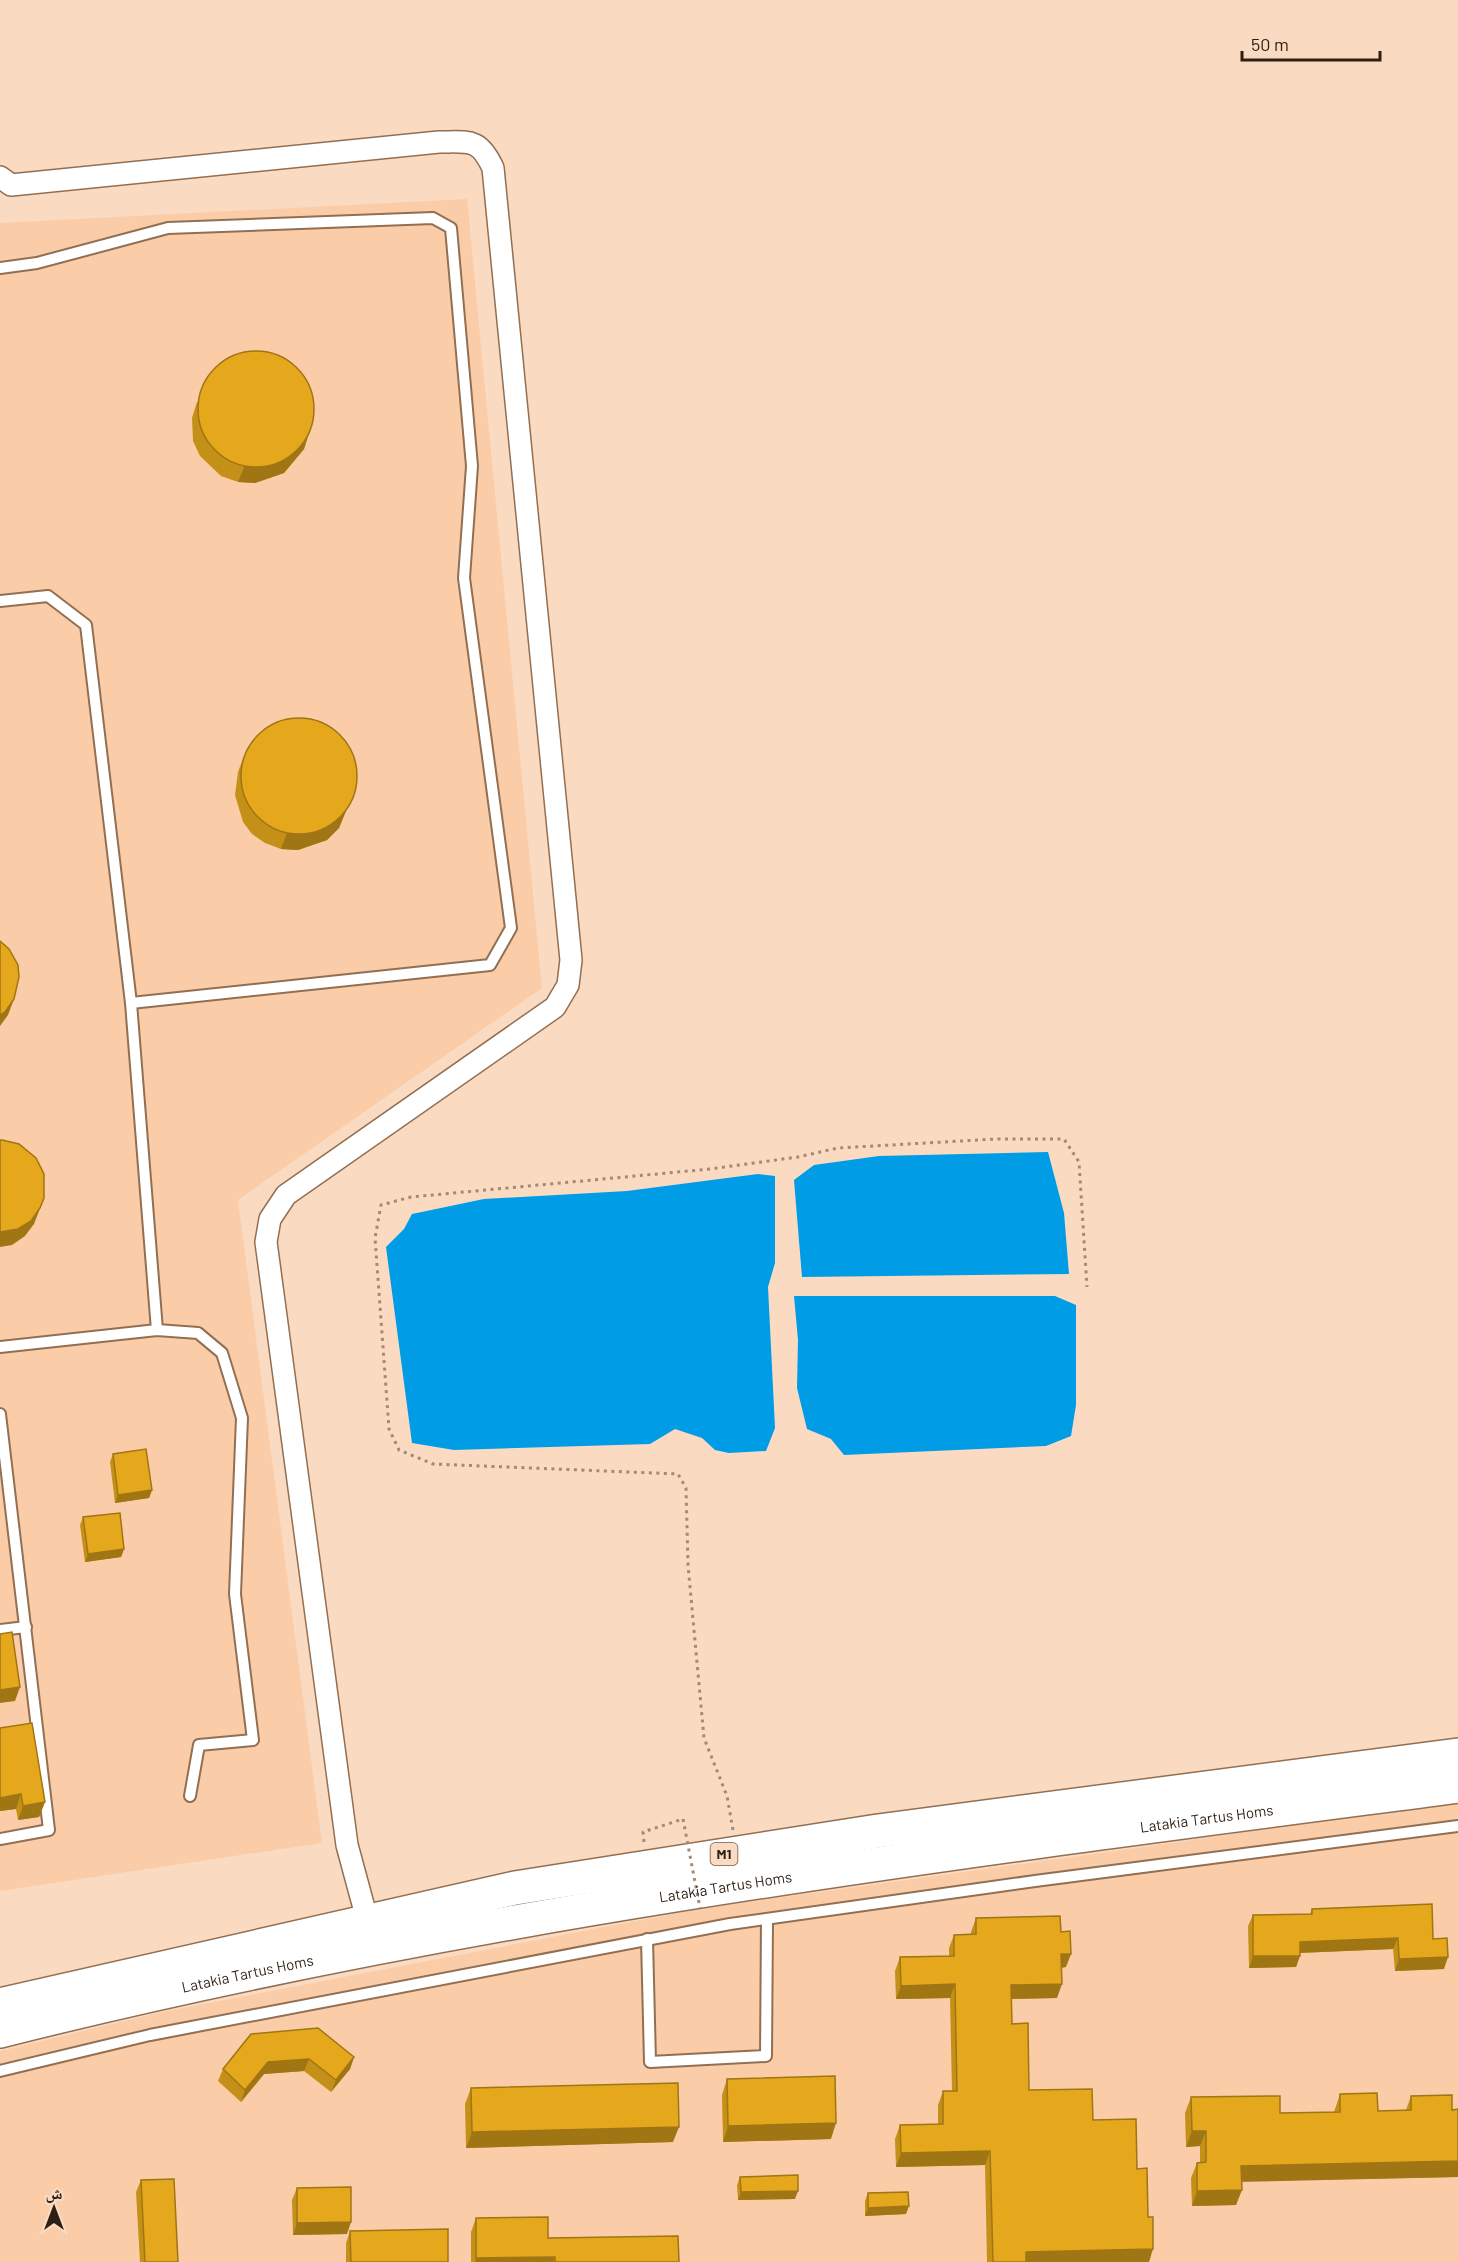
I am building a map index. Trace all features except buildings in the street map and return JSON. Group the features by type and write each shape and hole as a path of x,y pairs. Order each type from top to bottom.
{"highway":[{"name":"M1","path":"0,2005 367,1919 515,1888 738,1852 1458,1755"},
{"name":"Latakia Tartus Homs","path":"0,2031 127,1999 520,1921 878,1862 1458,1786"}],"street":[{"path":"0,177 11,185 439,142 474,142 485,151 493,168 571,960 568,985 555,1007 286,1195 270,1219 266,1242 347,1845 367,1919"}],"lane":[{"path":"0,268 37,263 168,228 433,218 451,228 472,466 464,578 511,928 490,965 131,1003"},
{"path":"0,601 48,596 86,625 131,1003 157,1330"},
{"path":"0,1347 157,1330 198,1333 222,1353 242,1418 235,1594 253,1740 199,1745 190,1796"},
{"path":"0,1414 50,1830 0,1839"},
{"path":"0,1630 26,1627"},
{"path":"0,2071 162,2032 647,1939 766,1919 1035,1881 1458,1827"},
{"path":"647,1939 650,2062 766,2056 766,1919"}],"path":[{"path":"738,1852 727,1796 704,1738 688,1565 686,1488 678,1474 433,1464 399,1450 389,1429 375,1249 381,1205 411,1197 730,1167 798,1157 838,1148 996,1139 1064,1139 1079,1162 1087,1287"},
{"path":"643,1832 683,1819 700,1908"}],"shaded area":[{"path":"467,199 542,988 238,1200 322,1843 0,1891 0,223"},
{"path":"1458,1800 1458,2262 0,2262 0,2051 162,2012 704,1908 1165,1844"}],"water":[{"path":"1048,1152 1064,1213 1069,1274 802,1277 794,1180 814,1165 879,1156"},
{"path":"758,1174 775,1176 775,1263 768,1287 775,1428 766,1451 729,1453 715,1450 702,1438 675,1429 650,1444 454,1450 412,1443 386,1247 404,1229 412,1214 484,1199 627,1191"},
{"path":"794,1296 1055,1296 1076,1305 1076,1405 1071,1436 1046,1446 844,1455 831,1439 807,1429 797,1388 798,1340"}]}
